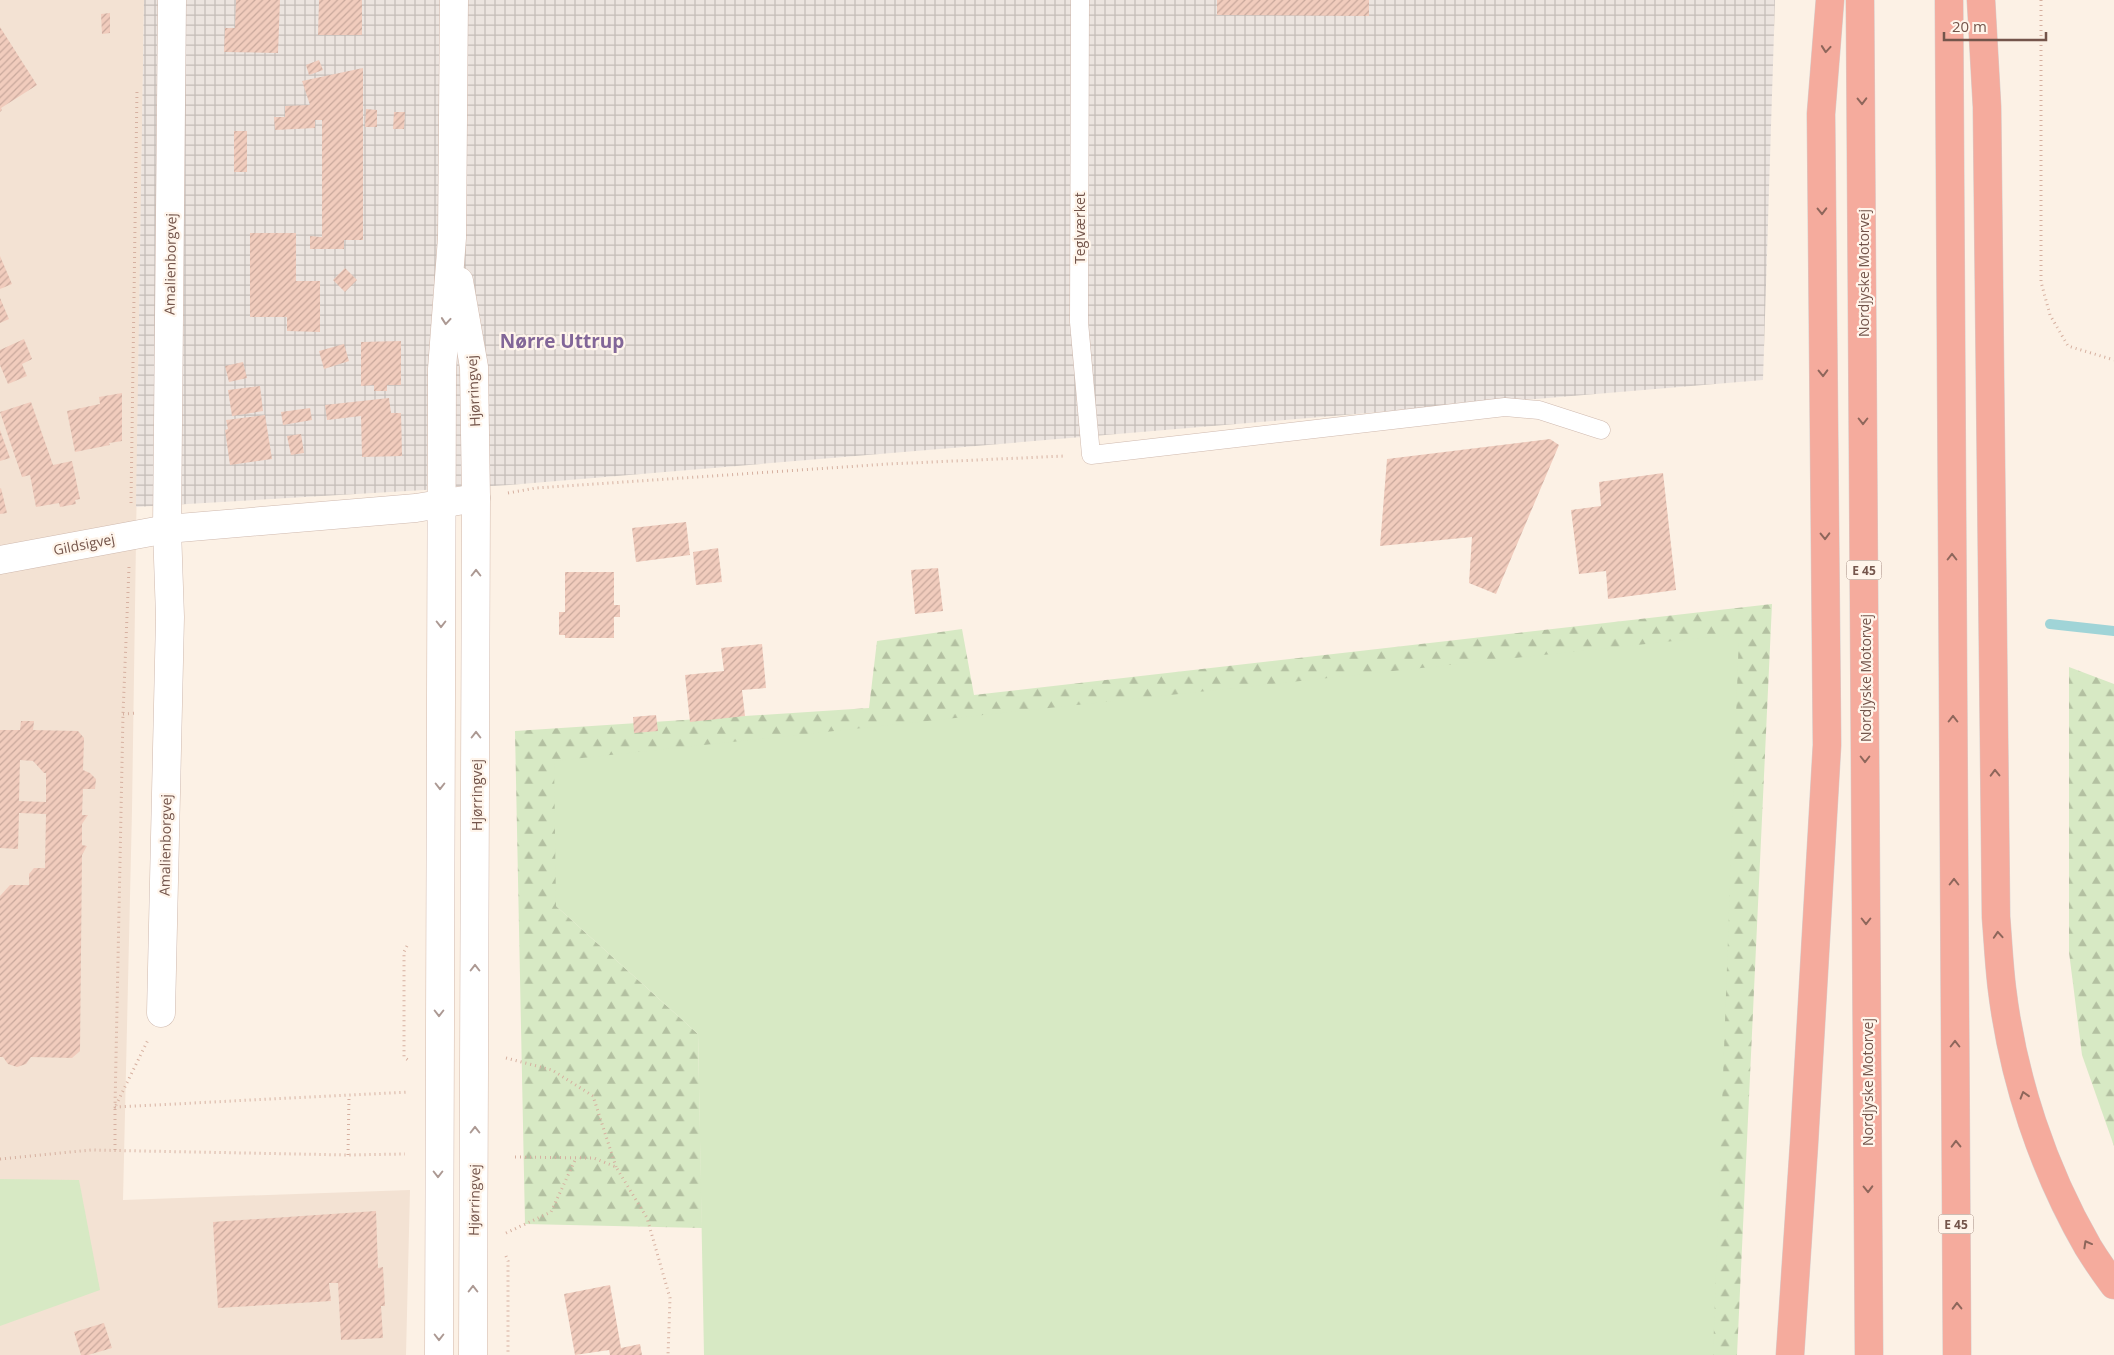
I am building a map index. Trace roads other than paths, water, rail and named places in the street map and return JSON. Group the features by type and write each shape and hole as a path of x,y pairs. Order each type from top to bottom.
{"highway":[{"path":"1790,1355 1827,745 1821,114 1830,0"},
{"name":"Nordjyske Motorvej","path":"1860,0 1869,1355"},
{"name":"E 45","path":"1948,0 1958,1355"},
{"path":"1982,0 1987,107 1996,917 2002,989 2015,1062 2036,1132 2059,1190 2089,1248 2114,1285"}],"main road":[{"name":"Amalienborgvej","path":"161,1013 170,617 167,529 172,0"},
{"name":"Hjørringvej","path":"439,1355 438,1090 442,369 452,238 454,0"},
{"name":"Hjørringvej","path":"452,238 474,367 476,498 473,1355"},
{"path":"167,529 416,508 476,498"},
{"name":"Gildsigvej","path":"0,560 167,529"}],"lane":[{"name":"Teglværket","path":"1080,0 1079,322 1091,455 1505,407 1539,410 1601,430"}],"waterway":[{"path":"2050,624 2114,631"}],"district":[{"name":"Nørre Uttrup","path":"562,341"}]}
